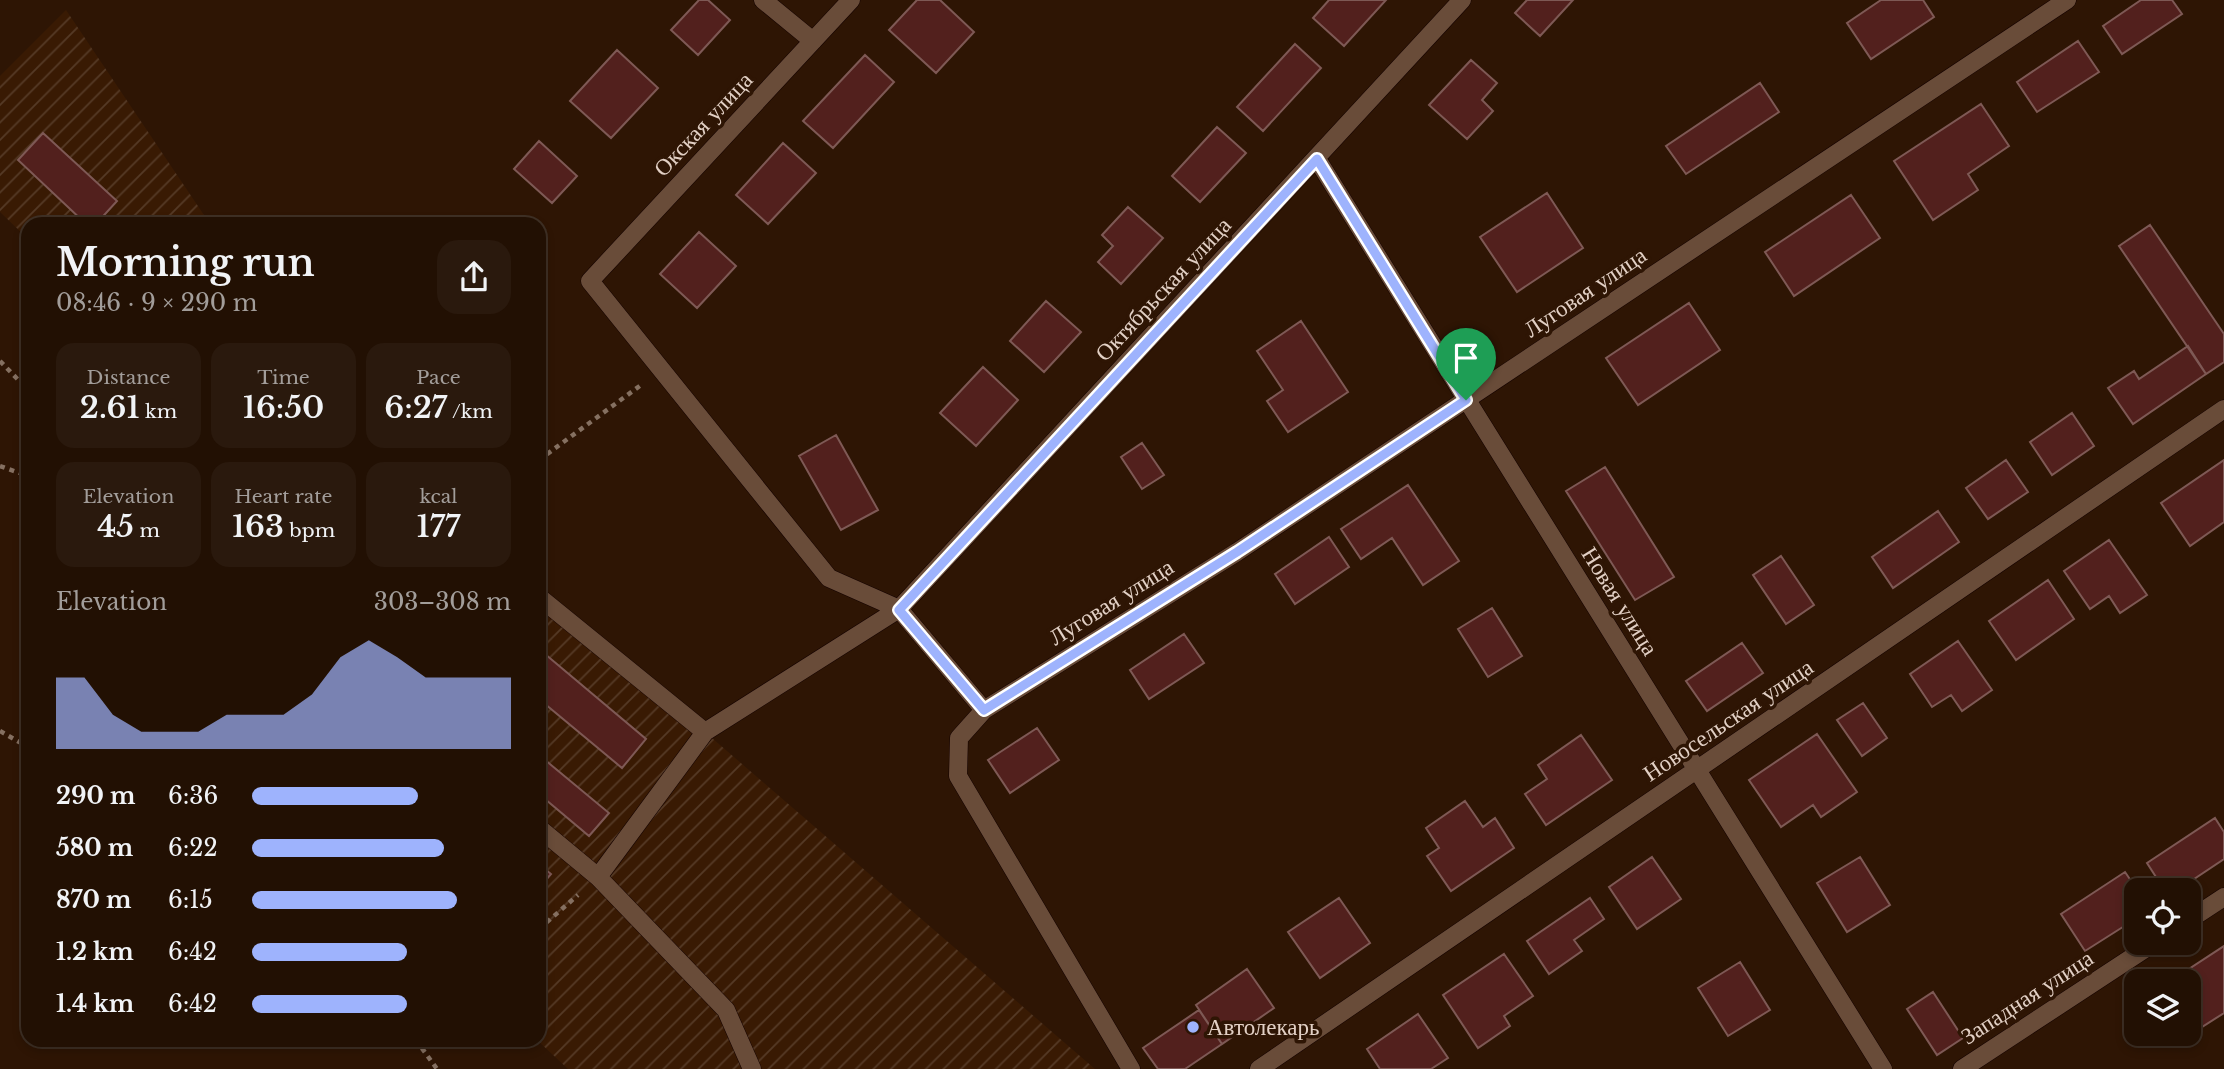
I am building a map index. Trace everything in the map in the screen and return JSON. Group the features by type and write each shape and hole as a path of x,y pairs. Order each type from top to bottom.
{"street":[{"path":"763,0 813,41"},
{"name":"Окская улица","path":"661,370 590,281 851,0"},
{"name":"Октябрьская улица","path":"705,732 899,610 1462,0"},
{"name":"Луговая улица","path":"1131,1069 958,776 959,738 984,710 1237,552 2067,0"},
{"name":"Новая улица","path":"1317,159 1883,1069"},
{"path":"661,370 829,578 899,610 984,710"},
{"name":"Новосельская улица","path":"1259,1069 2224,409"},
{"path":"546,603 705,732 598,877"},
{"path":"546,834 598,877 726,1010 752,1069"},
{"path":"2201,912 2224,897"},
{"name":"Западная улица","path":"1962,1069 2136,955"}],"path":[{"path":"0,361 21,383"},
{"path":"546,455 661,370"},
{"path":"0,466 21,474"},
{"path":"0,730 21,743"},
{"path":"546,924 598,877"},
{"path":"421,1047 437,1069"}],"shaded area":[{"path":"66,10 205,217 21,217 21,232 0,212 0,76"},
{"path":"546,603 705,732 1095,1069 568,1069 544,1047"}],"building":[{"path":"699,0 708,0 730,20 698,55 671,30"},
{"path":"917,0 940,0 974,32 936,73 889,30"},
{"path":"1329,0 1386,0 1344,46 1313,18"},
{"path":"1527,0 1573,0 1540,36 1515,13"},
{"path":"1881,0 1923,0 1934,17 1871,59 1847,23"},
{"path":"2141,0 2172,0 2182,14 2122,54 2103,26"},
{"path":"2078,41 2099,72 2037,112 2017,82"},
{"path":"1295,44 1321,68 1263,131 1237,107"},
{"path":"617,50 658,88 611,138 570,101"},
{"path":"865,55 894,82 833,148 803,121"},
{"path":"1471,60 1497,83 1482,100 1493,111 1467,139 1429,105"},
{"path":"1760,83 1779,112 1686,174 1666,146"},
{"path":"1981,104 2009,146 1968,174 1978,190 1933,220 1894,161"},
{"path":"1217,127 1246,153 1200,202 1172,176"},
{"path":"43,133 117,201 102,217 79,217 18,160"},
{"path":"539,141 577,176 552,203 514,169"},
{"path":"783,143 816,173 768,224 736,195"},
{"path":"1547,193 1583,248 1517,292 1480,237"},
{"path":"1851,195 1880,238 1794,296 1765,252"},
{"path":"1128,207 1163,238 1121,284 1098,262 1113,246 1102,235"},
{"path":"2150,225 2224,334 2224,362 2206,374 2119,246"},
{"path":"699,232 736,266 697,308 660,274"},
{"path":"1046,301 1081,332 1044,372 1010,341"},
{"path":"1689,303 1720,350 1638,405 1606,358"},
{"path":"1301,321 1348,392 1288,432 1267,401 1283,390 1257,351"},
{"path":"2188,346 2206,374 2133,424 2108,388 2134,371 2139,379"},
{"path":"983,367 1018,400 976,446 940,413"},
{"path":"2072,413 2094,446 2052,475 2030,442"},
{"path":"836,435 878,510 841,530 799,456"},
{"path":"1142,443 1164,475 1142,489 1121,457"},
{"path":"2006,460 2028,492 1988,519 1966,488"},
{"path":"2224,460 2224,522 2190,546 2161,503"},
{"path":"1605,467 1674,577 1635,600 1566,491"},
{"path":"1408,485 1459,561 1423,585 1392,538 1361,559 1341,529"},
{"path":"1938,511 1959,542 1893,588 1872,557"},
{"path":"1329,537 1349,567 1295,604 1275,574"},
{"path":"2109,540 2147,595 2120,613 2109,596 2090,609 2064,571"},
{"path":"1781,556 1814,605 1786,624 1753,575"},
{"path":"2048,580 2074,619 2016,660 1989,621"},
{"path":"1492,608 1522,656 1488,677 1458,629"},
{"path":"1184,634 1204,663 1149,699 1130,670"},
{"path":"1958,641 1992,690 1962,711 1951,695 1932,707 1910,674"},
{"path":"1742,643 1763,673 1707,711 1686,681"},
{"path":"546,655 646,739 622,768 546,705"},
{"path":"1863,703 1887,738 1862,756 1837,720"},
{"path":"1037,728 1059,760 1010,793 988,760"},
{"path":"1817,734 1857,792 1821,817 1813,805 1781,827 1749,780"},
{"path":"1581,735 1612,780 1546,825 1525,794 1547,779 1538,765"},
{"path":"546,761 609,813 589,836 546,800"},
{"path":"1465,801 1483,827 1495,818 1514,848 1451,891 1427,856 1439,848 1426,828"},
{"path":"2215,818 2224,832 2224,859 2196,878 2157,878 2147,863"},
{"path":"1652,857 1681,899 1637,929 1609,887"},
{"path":"1860,857 1890,905 1847,932 1817,883"},
{"path":"2125,872 2129,878 2124,878 2124,926 2085,951 2061,914"},
{"path":"1339,898 1370,943 1320,978 1288,932"},
{"path":"1590,898 1604,919 1574,940 1582,951 1549,974 1527,941"},
{"path":"2224,946 2224,1013 2201,1028 2201,969 2189,969"},
{"path":"1504,954 1533,996 1504,1016 1510,1026 1478,1048 1443,995"},
{"path":"1740,962 1770,1010 1728,1036 1698,988"},
{"path":"1247,969 1274,1008 1222,1044 1196,1005"},
{"path":"1933,992 1963,1038 1937,1055 1907,1009"},
{"name":"Автолекарь","path":"1199,1010 1222,1044 1185,1069 1158,1069 1143,1048"},
{"path":"1418,1014 1448,1058 1431,1069 1380,1069 1367,1049"}],"place":[{"name":"Автолекарь","path":"1193,1027"}],"route":[{"path":"1317,159 1466,400 1237,552 984,710 899,610 1317,159"}]}
